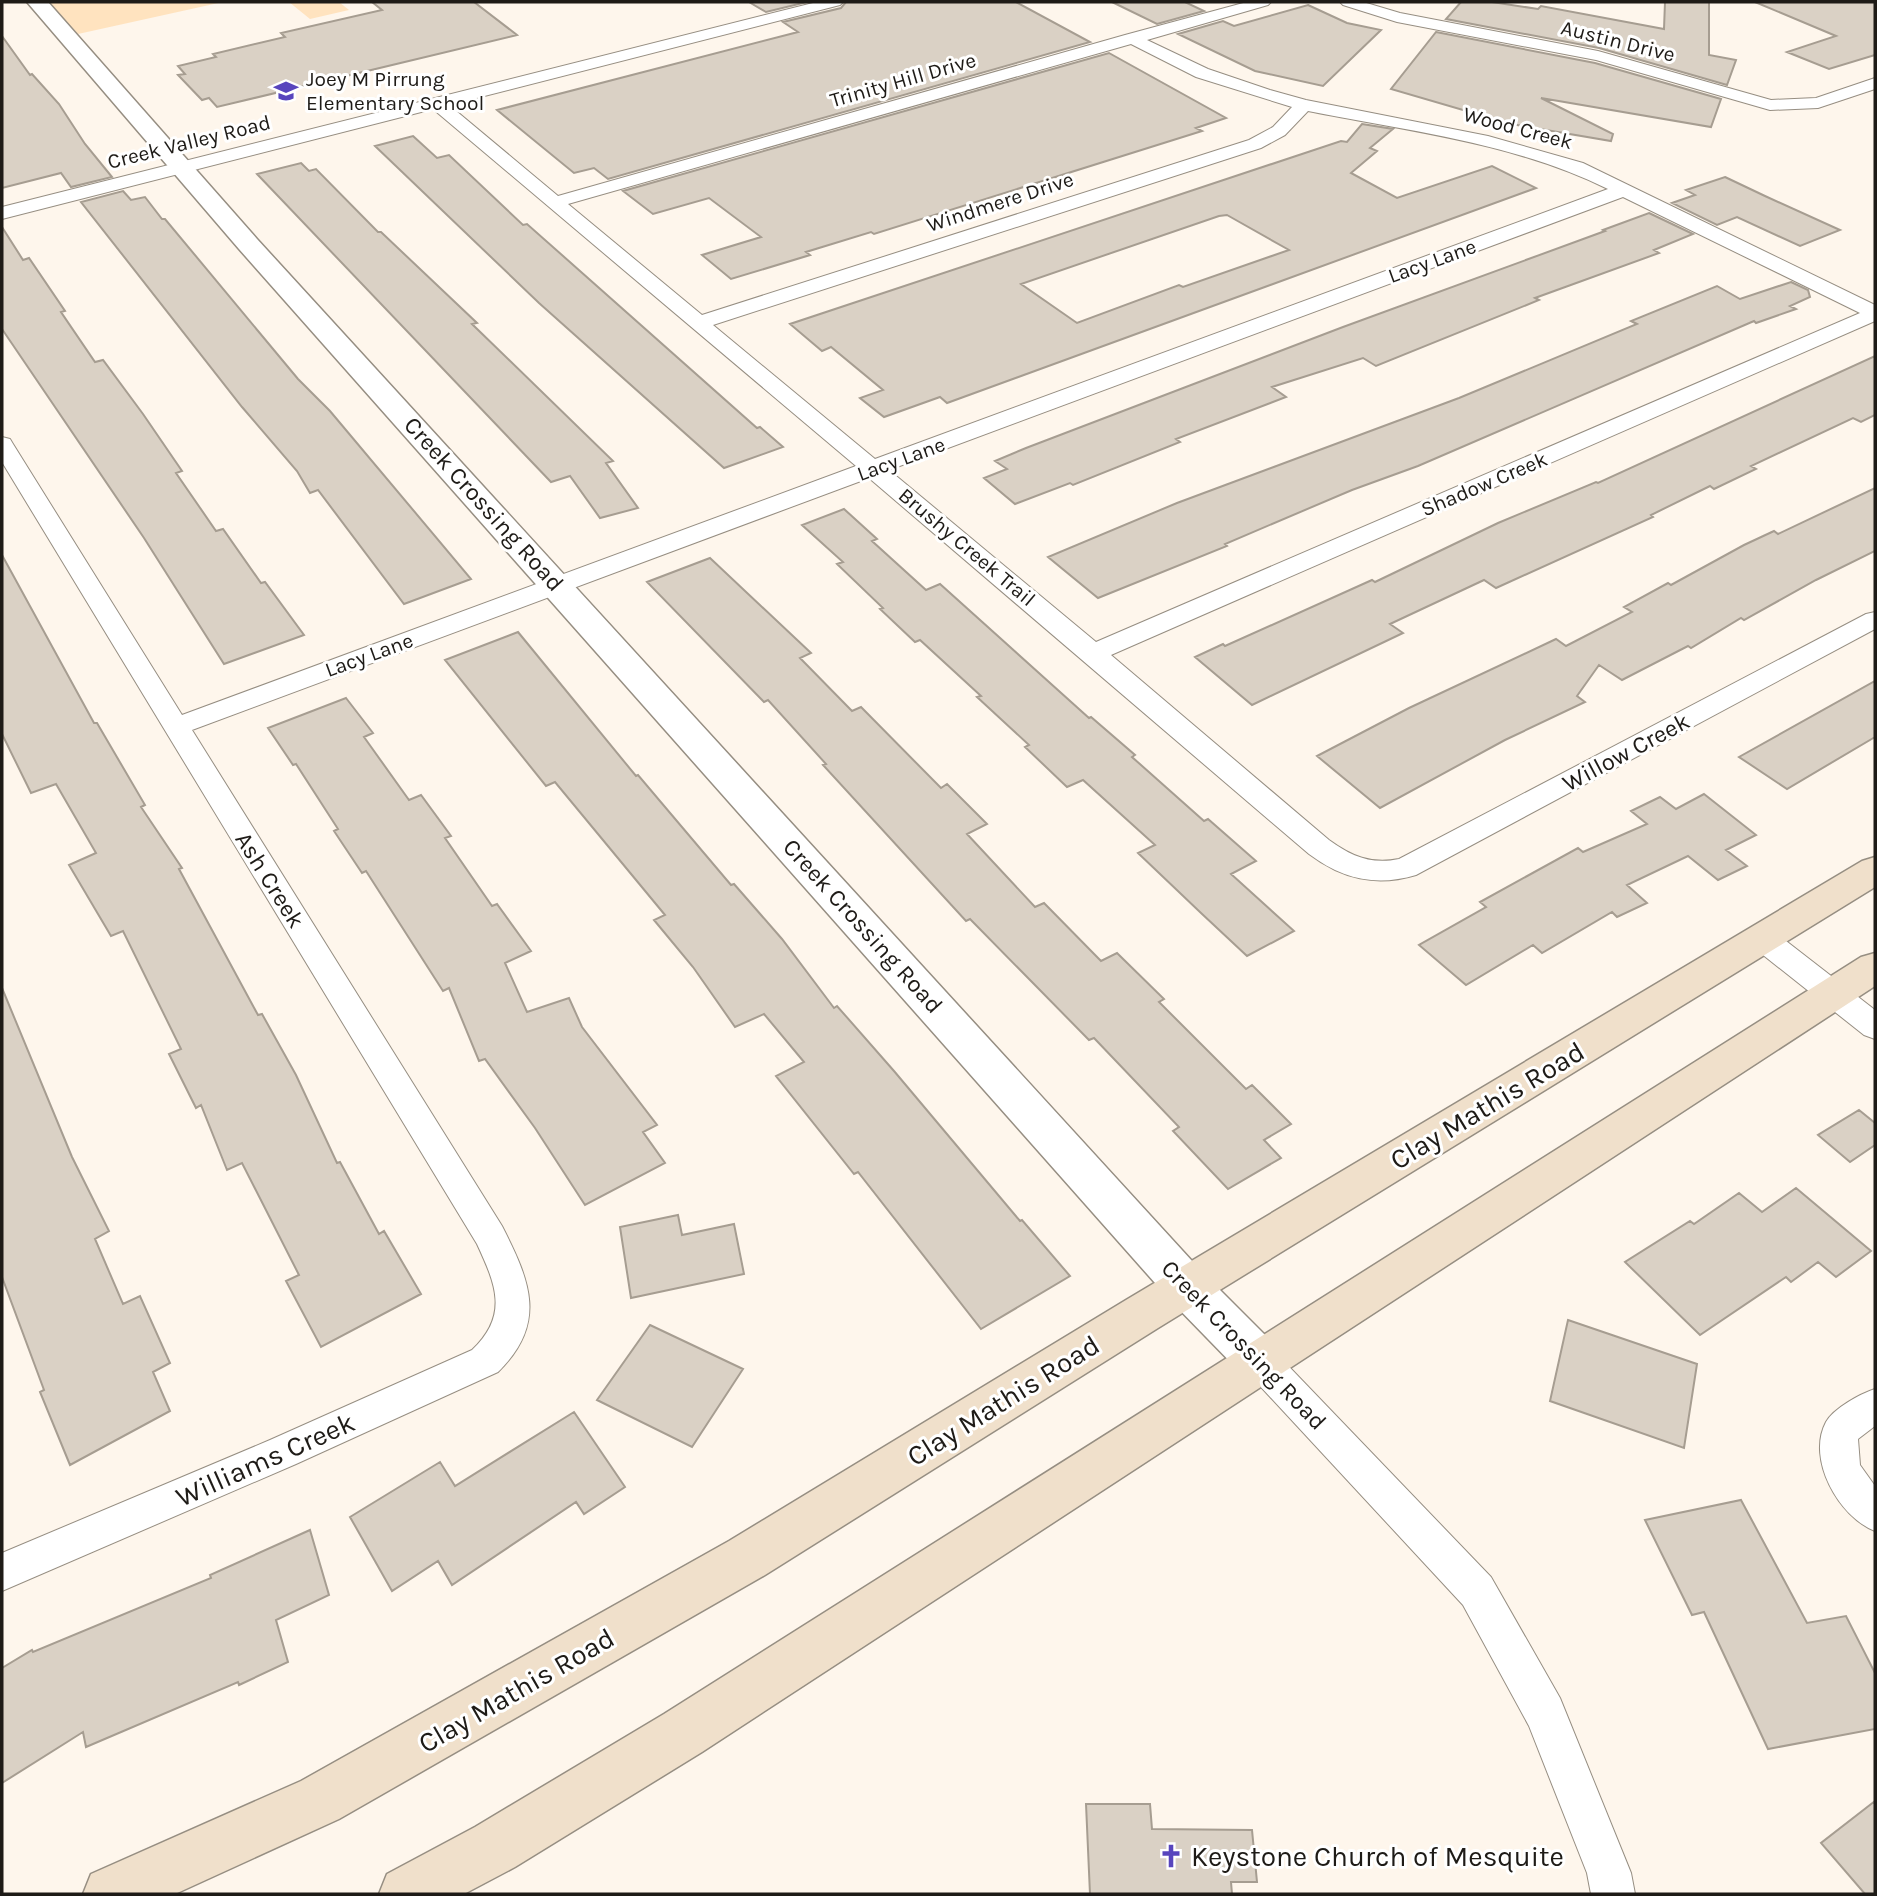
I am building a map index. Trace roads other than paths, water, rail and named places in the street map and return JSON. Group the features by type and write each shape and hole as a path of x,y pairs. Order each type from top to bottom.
{"main road":[{"name":"Clay Mathis Road","path":"111,1894 332,1794 747,1558 1187,1287 1875,870"},
{"path":"407,1894 495,1847 683,1733 1875,967"}],"street":[{"name":"Creek Crossing Road","path":"37,2 95,65 179,167 1187,1287 1477,1591 1545,1713 1609,1872 1614,1894"},
{"name":"Creek Valley Road","path":"2,213 835,2"},
{"name":"Trinity Hill Drive","path":"556,202 1263,2"},
{"name":"Austin Drive","path":"1348,2 1397,17 1598,56 1770,105 1818,103 1875,83"},
{"name":"Wood Creek","path":"1131,38 1225,82 1304,105 1488,141 1577,167 1875,314"},
{"name":"Brushy Creek Trail","path":"436,103 1093,653 1327,854 1350,868 1373,873"},
{"name":"Windmere Drive","path":"698,323 1247,147 1279,131 1304,105"},
{"name":"Lacy Lane","path":"175,727 1626,189"},
{"name":"Shadow Creek","path":"1093,653 1875,314"},
{"name":"Ash Creek","path":"2,444 490,1236 513,1296 512,1325"},
{"name":"Willow Creek","path":"1373,873 1406,868 1429,858 1875,619"},
{"path":"1763,939 1875,1027"},
{"name":"Williams Creek","path":"2,1572 283,1452 485,1361 501,1348 512,1325"},
{"path":"1875,1405 1841,1430 1837,1446 1841,1468 1855,1492 1875,1513"}],"place":[{"name":"Joey M Pirrung Elementary School","path":"286,91"},
{"name":"Keystone Church of Mesquite","path":"1171,1856"}]}
